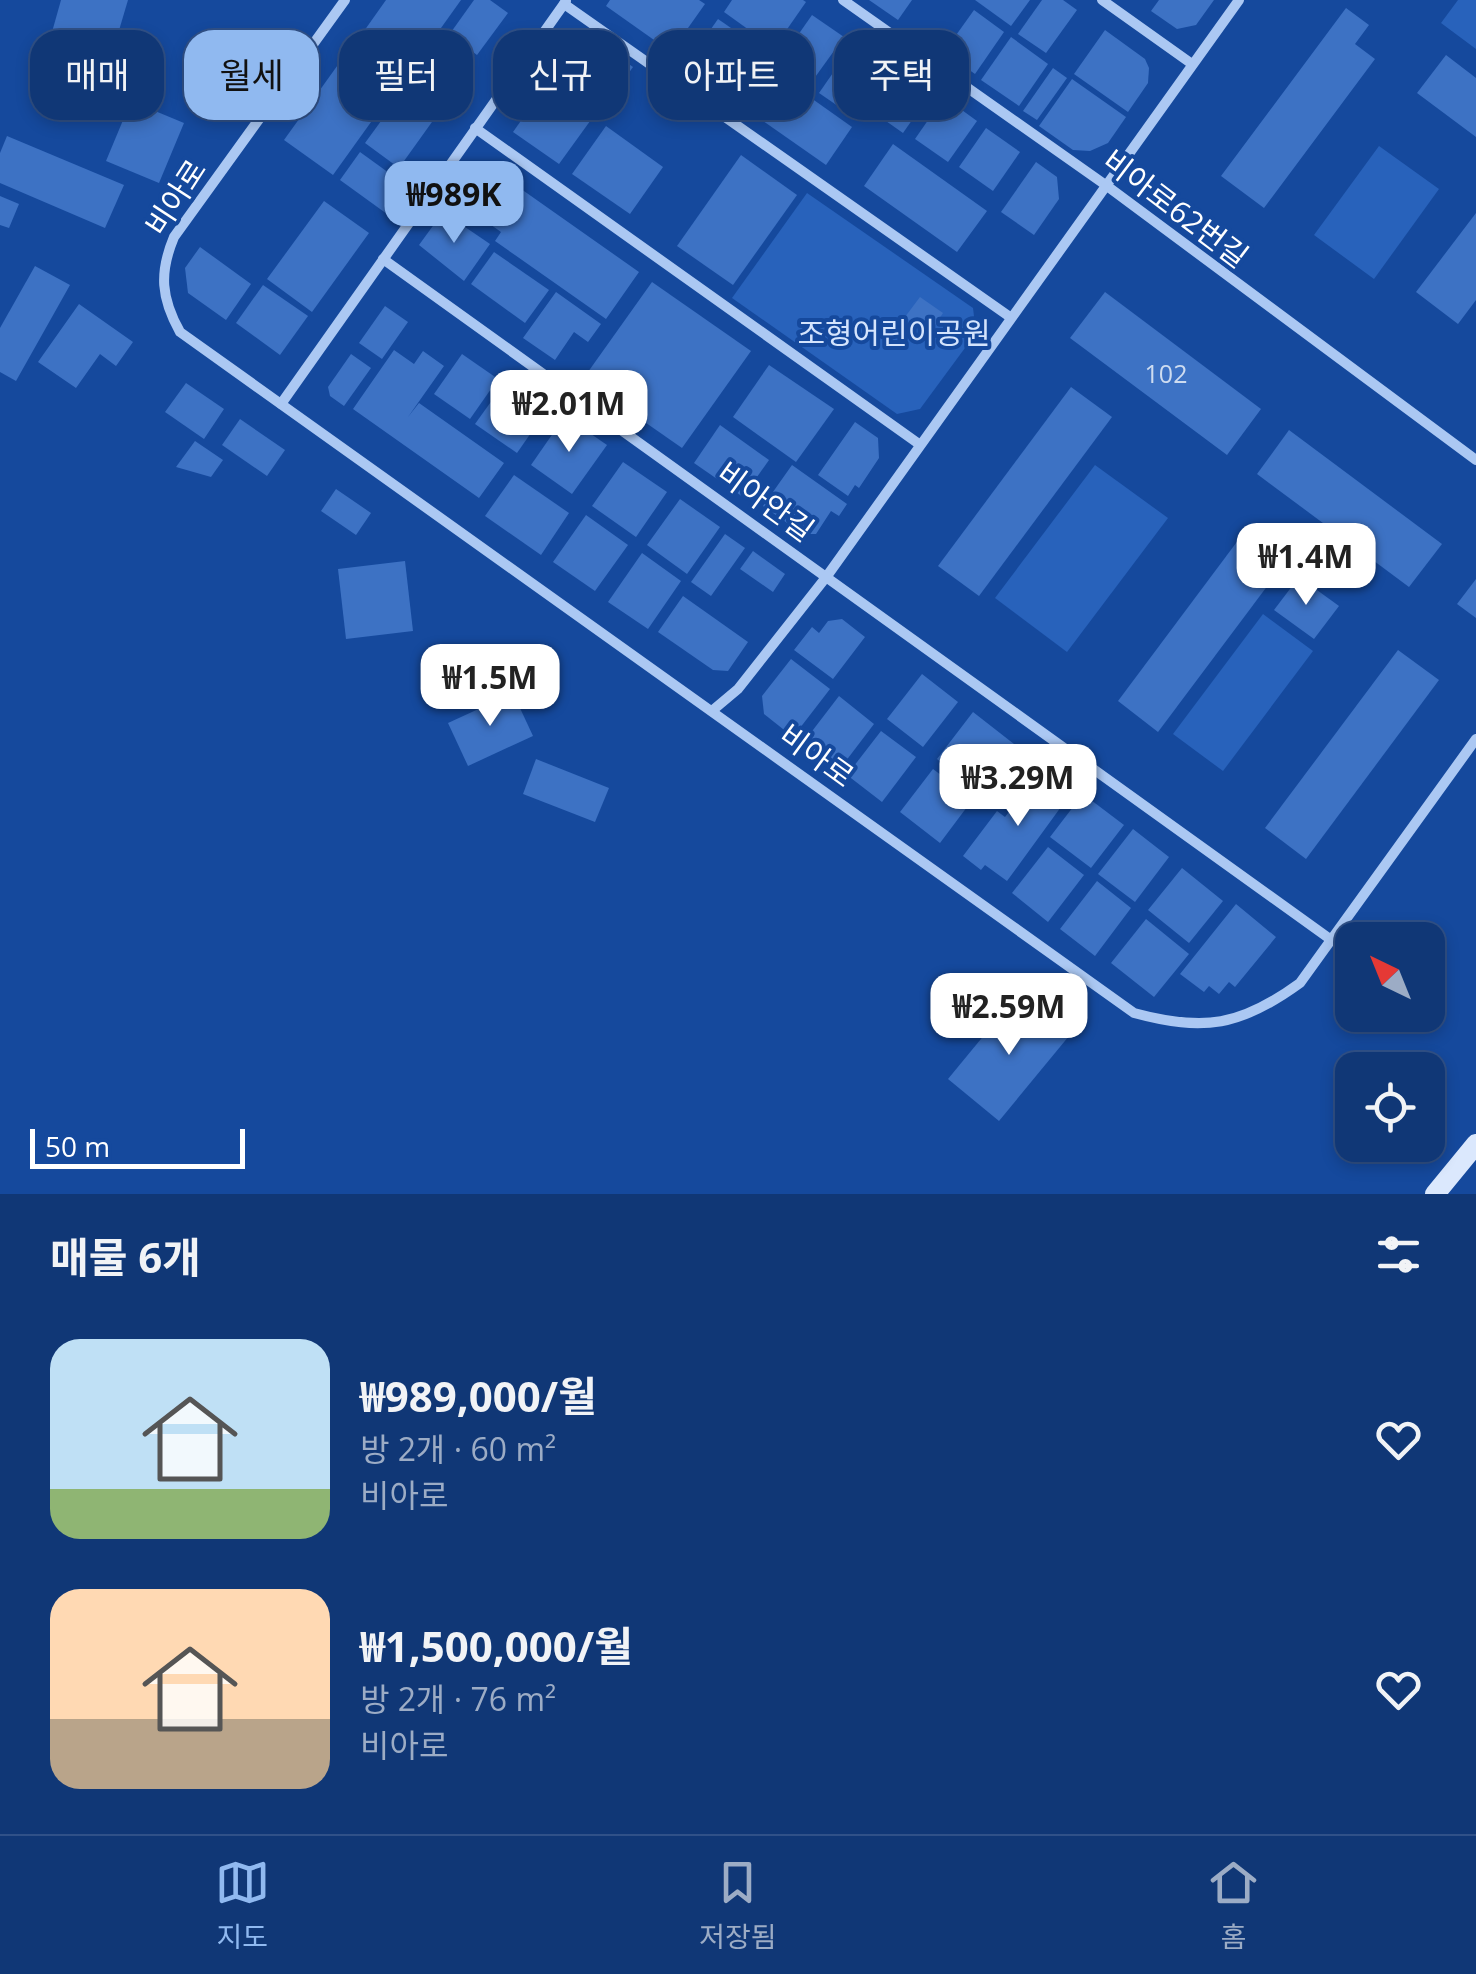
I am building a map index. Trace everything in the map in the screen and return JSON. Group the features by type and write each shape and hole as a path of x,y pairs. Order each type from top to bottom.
{"main road":[{"path":"1434,1194 1476,1144"}],"street":[{"name":"비아로","path":"345,0 174,237 164,261 162,286 168,310 180,332 1134,1013 1176,1024 1221,1024 1263,1009 1300,983 1476,739"},
{"name":"비아로62번길","path":"843,0 1107,186 1476,460"},
{"path":"1102,0 1192,64"},
{"name":"비아안길","path":"713,710 738,689 827,576 1238,0"},
{"path":"281,404 565,2 1010,317"},
{"path":"475,128 918,444"},
{"name":"비아안길","path":"383,258 827,576"},
{"path":"827,576 1330,939"}],"green space":[{"path":"1458,0 1476,0 1476,49 1441,23"},
{"path":"1379,146 1439,189 1374,279 1314,235"},
{"name":"조형어린이공원","path":"807,193 973,308 976,333 920,409 897,414 732,298"},
{"path":"1095,465 1168,518 1067,652 995,598"},
{"path":"1263,614 1313,651 1223,771 1173,734"}],"building":[{"path":"61,0 128,0 119,30 53,30"},
{"path":"386,0 461,0 440,30 365,30"},
{"path":"474,0 490,0 508,13 477,55 473,52 473,30 453,30"},
{"path":"610,0 699,0 705,4 687,30 648,30 648,36 606,6"},
{"path":"732,0 806,2 787,30 749,30 724,12"},
{"path":"869,0 912,0 898,20"},
{"path":"975,0 1030,0 1011,26"},
{"path":"1042,0 1063,0 1077,10 1046,53 1018,34"},
{"path":"1159,0 1214,0 1196,25 1177,29 1151,11"},
{"path":"1346,8 1369,25 1355,44 1375,59 1264,208 1221,176"},
{"path":"974,10 1004,32 975,74 969,70 969,30 960,30"},
{"path":"812,15 834,30 834,51 814,79 814,30 802,30"},
{"path":"718,19 734,30 710,30"},
{"path":"1105,30 1145,59 1149,68 1148,83 1128,112 1074,74"},
{"path":"1011,37 1048,64 1019,106 981,80"},
{"path":"1446,55 1476,78 1476,137 1417,93"},
{"path":"339,63 339,120 372,120 333,175 284,140 298,120 319,120 319,91"},
{"path":"1053,68 1067,78 1037,120 1023,111"},
{"path":"834,71 834,103 819,93"},
{"path":"1072,79 1126,117 1108,143 1090,151 1073,150 1039,126"},
{"path":"814,100 834,114 834,120 852,127 826,165 762,120 814,120"},
{"path":"164,115 184,123 159,183 106,161 123,120 164,120"},
{"path":"969,115 977,121 948,162 915,139 928,120 969,120"},
{"path":"382,120 433,120 399,168 365,143"},
{"path":"522,120 591,120 559,164 513,132"},
{"path":"884,120 912,120 903,133"},
{"path":"606,126 663,167 630,214 572,174"},
{"path":"986,128 1020,152 993,191 959,167"},
{"path":"7,136 124,185 105,228 0,183 0,153"},
{"path":"893,144 987,211 957,252 864,186"},
{"path":"360,152 407,186 387,214 340,180"},
{"path":"741,155 797,195 733,285 677,246"},
{"path":"1036,162 1057,177 1059,199 1034,235 1001,212"},
{"path":"514,184 639,272 606,319 495,241 501,232 487,222"},
{"path":"0,196 19,204 9,228 0,225"},
{"path":"324,201 369,233 312,312 267,279"},
{"path":"443,212 490,244 464,281 419,245"},
{"path":"1476,213 1476,300 1458,324 1416,292"},
{"path":"200,247 251,284 226,320 188,293 185,268"},
{"path":"494,252 549,290 525,323 471,284"},
{"path":"35,266 70,285 16,381 0,372 0,328"},
{"path":"652,282 751,351 682,448 583,379"},
{"path":"263,285 308,316 280,355 236,323"},
{"path":"556,292 601,324 588,342 574,332 555,360 523,338"},
{"path":"1105,292 1261,409 1227,455 1070,338"},
{"path":"920,297 943,313 929,334 905,317"},
{"path":"79,304 133,342 116,366 100,354 76,388 38,362"},
{"path":"385,306 408,322 382,359 359,343"},
{"path":"394,350 414,364 423,351 444,366 408,417 419,403 504,463 479,498 353,409"},
{"path":"351,354 371,368 344,406 330,396 328,387"},
{"path":"462,354 498,379 470,419 434,394"},
{"path":"769,365 834,409 796,462 733,417"},
{"path":"508,378 549,407 517,453 475,424"},
{"path":"186,383 224,409 204,439 165,412"},
{"path":"1071,387 1112,417 979,596 938,566"},
{"path":"565,416 607,445 572,494 531,465"},
{"path":"240,419 285,450 267,476 222,445"},
{"path":"855,422 878,438 879,458 859,488 855,485 848,496 818,475"},
{"path":"720,425 769,460 743,497 694,463"},
{"path":"1289,430 1442,544 1409,587 1257,474"},
{"path":"195,441 223,460 211,477 176,467"},
{"path":"623,462 667,492 636,537 592,506"},
{"path":"792,465 847,504 839,516 831,511 816,534 803,534 763,506"},
{"path":"514,475 569,513 541,555 485,516"},
{"path":"336,489 371,513 356,535 321,511"},
{"path":"680,499 720,527 687,574 647,545"},
{"path":"586,515 628,545 595,591 553,562"},
{"path":"1251,523 1292,553 1158,732 1118,701"},
{"path":"725,534 745,548 711,596 691,582"},
{"path":"753,551 785,574 773,592 740,569"},
{"path":"642,553 681,581 648,629 608,602"},
{"path":"405,561 413,631 346,639 338,569"},
{"path":"1299,577 1339,606 1314,639 1274,610"},
{"path":"1476,579 1476,618 1457,604"},
{"path":"683,596 748,642 728,671 713,670 658,632"},
{"path":"842,619 865,637 833,679 794,650 812,627 819,633 828,621"},
{"path":"1398,650 1439,680 1306,859 1265,828"},
{"path":"791,659 830,689 793,737 764,714 762,696"},
{"path":"922,674 958,702 923,747 887,719"},
{"path":"513,693 533,736 468,766 448,723"},
{"path":"839,696 874,724 839,770 803,743"},
{"path":"973,712 1014,744 978,791 937,759"},
{"path":"881,731 916,757 882,802 847,775"},
{"path":"1026,753 1040,764 1023,786 1009,775"},
{"path":"536,759 609,788 595,822 523,794"},
{"path":"933,769 973,799 940,843 900,812"},
{"path":"1052,773 1074,789 1007,881 985,865 981,870 963,856 997,811 1005,817 1028,787 1037,793"},
{"path":"1083,794 1124,825 1091,868 1050,837"},
{"path":"1133,829 1169,857 1135,902 1098,874"},
{"path":"1048,847 1084,875 1048,922 1012,893"},
{"path":"1182,868 1223,901 1189,943 1148,910"},
{"path":"1097,881 1131,908 1095,956 1060,929"},
{"path":"1236,904 1276,937 1235,987 1229,982 1219,994 1209,986 1204,992 1180,974"},
{"path":"1146,919 1189,954 1154,997 1111,963"},
{"path":"1018,994 1069,1036 999,1121 948,1079"}]}
